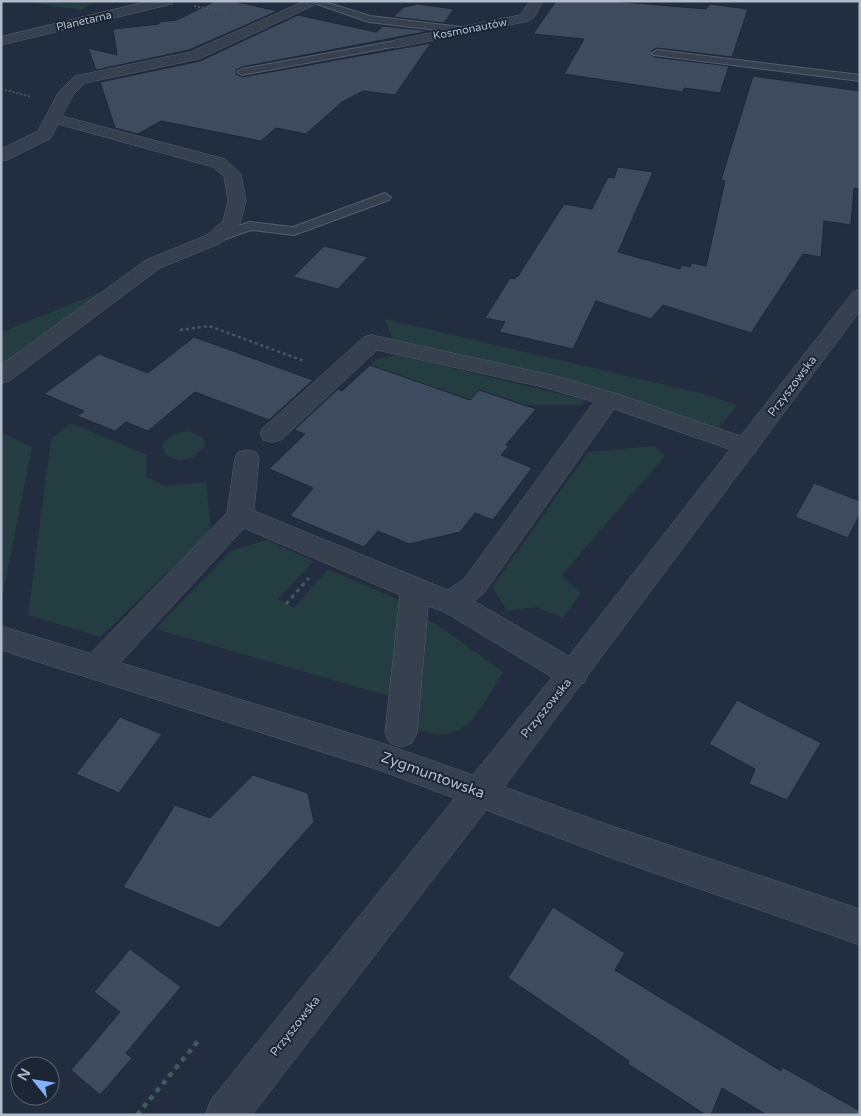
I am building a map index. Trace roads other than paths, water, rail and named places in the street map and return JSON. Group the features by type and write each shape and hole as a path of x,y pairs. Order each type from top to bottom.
{"street":[{"name":"Planetarna","path":"1,41 167,1"},
{"name":"Kosmonautów","path":"395,44 524,18 530,14 537,1"},
{"path":"1,156 45,134 66,93 80,79 194,56 316,2"},
{"path":"1,376 153,264 214,239 232,223 237,201 232,174 219,163 53,118"},
{"name":"Przyszowska","path":"226,1115 478,792 573,674 860,296"},
{"path":"272,434 372,342 548,381 609,399 746,447"},
{"path":"452,602 474,586 609,399"},
{"path":"97,667 240,516 247,458"},
{"path":"240,516 415,590 452,602 573,674"},
{"path":"401,733 415,590"},
{"name":"Zygmuntowska","path":"1,638 385,758 609,841 860,927"}],"lane":[{"path":"316,2 395,44"},
{"path":"242,72 374,33 461,30"},
{"path":"657,53 860,78"},
{"path":"214,239 250,226 294,231 385,197"}]}
